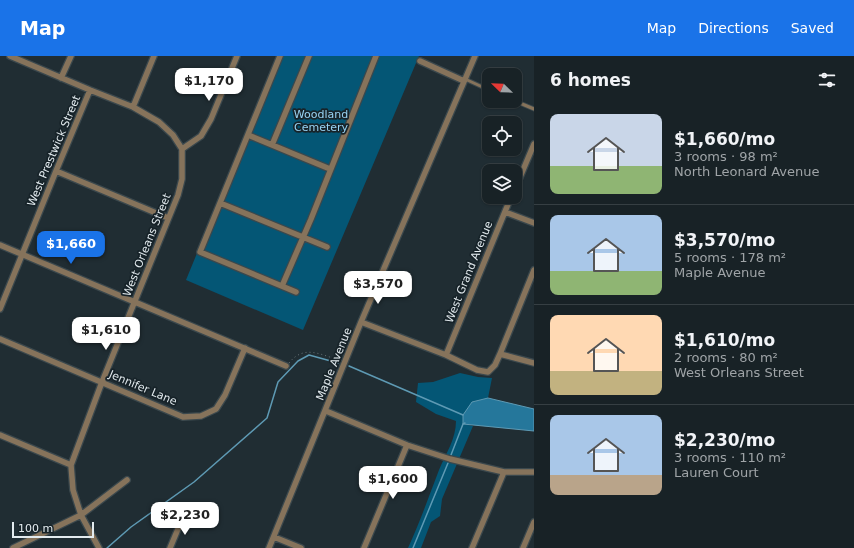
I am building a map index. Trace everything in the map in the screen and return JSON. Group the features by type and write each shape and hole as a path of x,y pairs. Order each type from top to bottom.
{"street":[{"path":"10,56 134,107 159,122 173,135 182,149 201,136 211,119 237,56"},
{"path":"61,78 71,56"},
{"path":"134,107 154,56"},
{"path":"280,56 200,252 296,292"},
{"path":"272,145 309,56"},
{"path":"282,286 303,238 376,56"},
{"name":"Maple Avenue","path":"269,548 361,322 474,56"},
{"path":"420,61 464,80"},
{"name":"West Prestwick Street","path":"0,309 90,90"},
{"path":"248,136 330,169"},
{"path":"522,172 534,144"},
{"name":"West Orleans Street","path":"98,548 81,515 73,490 71,465 102,382 178,195 182,179 182,149"},
{"path":"56,171 168,218"},
{"path":"220,203 326,247"},
{"name":"West Grand Avenue","path":"446,355 509,204"},
{"path":"505,212 534,223"},
{"path":"0,245 136,301 286,366"},
{"path":"361,322 446,355 477,370 488,372 495,365 500,354 534,270"},
{"name":"Jennifer Lane","path":"0,339 183,417 202,416 216,409 226,395 245,348"},
{"path":"500,354 534,363"},
{"path":"326,411 407,445 450,459 504,472 534,472"},
{"path":"0,435 71,465"},
{"path":"364,548 407,445"},
{"path":"472,548 504,472"},
{"path":"13,548 81,515 127,480"},
{"path":"170,548 183,517"},
{"path":"523,548 534,522"},
{"path":"274,537 301,548"}],"lane":[{"path":"464,80 482,87"},
{"path":"522,104 534,109"}],"path":[{"path":"286,366 292,359 302,352 311,352 345,362"}],"green space":[{"name":"Woodland Cemetery","path":"278,56 419,56 303,330 186,280"},
{"path":"460,373 492,378 488,398 472,402 464,424 473,426 442,499 440,516 431,522 421,548 408,548 456,428 456,421 436,414 416,402 418,383 433,382"}],"shaded area":[{"path":"488,398 534,409 534,431 463,424 463,415 472,402"}],"waterway":[{"path":"107,548 131,527 194,482 267,418 278,382 298,361 309,355 338,363"},
{"path":"349,366 463,415"},
{"path":"451,455 463,424 465,423"},
{"path":"413,548 448,463"}]}
